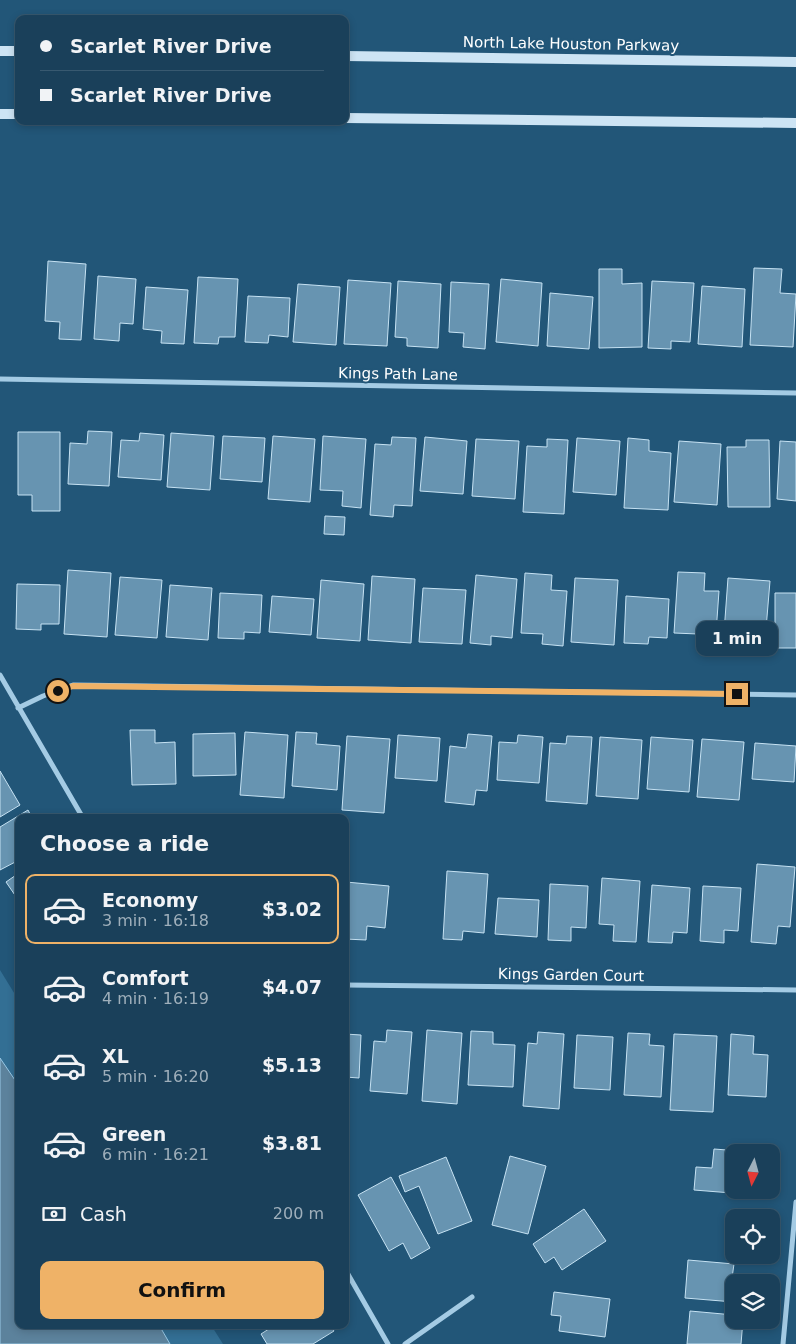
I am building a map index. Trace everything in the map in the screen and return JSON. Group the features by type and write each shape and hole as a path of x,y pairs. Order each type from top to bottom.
{"main road":[{"path":"0,51 15,51"},
{"name":"North Lake Houston Parkway","path":"349,56 796,62"},
{"path":"0,114 15,114"},
{"path":"349,118 796,122"}],"street":[{"name":"Kings Path Lane","path":"0,379 796,394"},
{"path":"0,675 81,814"},
{"path":"18,708 42,696 73,686 796,695"},
{"name":"Kings Garden Court","path":"349,985 796,990"},
{"path":"783,1344 796,1202"},
{"path":"349,1276 388,1344"},
{"path":"404,1344 472,1297"}],"shaded area":[{"path":"0,970 15,994 15,1329 214,1329 223,1344 0,1344"},
{"path":"0,1058 15,1080 15,1329 161,1329 170,1344 0,1344"}],"building":[{"path":"48,261 86,264 81,340 59,339 60,322 45,321"},
{"path":"754,268 782,269 780,293 796,294 793,347 750,345"},
{"path":"599,269 622,269 622,284 642,283 642,347 599,348"},
{"path":"98,276 136,279 133,324 120,323 119,341 94,339"},
{"path":"198,277 238,279 235,337 219,337 218,344 194,343"},
{"path":"501,279 542,283 538,346 496,342"},
{"path":"348,280 391,283 387,346 344,344"},
{"path":"398,281 441,284 438,348 407,346 407,338 395,337"},
{"path":"652,281 694,283 690,342 671,341 671,349 648,348"},
{"path":"451,282 489,284 485,349 463,347 464,333 449,332"},
{"path":"298,284 340,287 336,345 293,342"},
{"path":"702,286 745,289 742,347 698,344"},
{"path":"146,287 188,290 184,344 161,343 162,331 143,329"},
{"path":"550,293 593,297 589,349 547,346"},
{"path":"248,296 290,298 288,337 269,335 268,343 245,342"},
{"path":"88,431 112,432 109,486 68,484 70,443 87,444"},
{"path":"18,432 60,432 60,511 32,511 32,495 18,495"},
{"path":"140,433 164,435 161,480 118,477 121,440 139,441"},
{"path":"171,433 214,436 210,490 167,487"},
{"path":"223,436 265,438 262,482 220,479"},
{"path":"273,436 315,439 310,502 268,499"},
{"path":"323,436 366,439 361,508 342,506 343,491 320,490"},
{"path":"392,437 416,438 412,506 394,505 393,517 370,515 375,444 391,445"},
{"path":"425,437 467,441 463,494 420,491"},
{"path":"577,438 620,441 616,495 573,492"},
{"path":"628,438 649,440 649,451 671,453 668,510 624,508"},
{"path":"476,439 519,441 515,499 472,496"},
{"path":"547,439 568,440 564,514 523,512 527,446 547,447"},
{"path":"746,440 769,440 770,507 728,507 727,447 746,447"},
{"path":"679,441 721,444 717,505 674,502"},
{"path":"780,441 796,442 796,501 777,499"},
{"path":"325,516 345,517 344,535 324,534"},
{"path":"68,570 111,573 107,637 64,634"},
{"path":"678,572 705,573 704,591 719,591 715,647 697,645 698,634 674,633"},
{"path":"525,573 552,575 551,590 567,591 563,646 542,644 543,634 521,633"},
{"path":"476,575 517,579 512,638 491,636 491,645 470,643"},
{"path":"372,576 415,579 411,643 368,640"},
{"path":"120,577 162,580 157,638 115,635"},
{"path":"575,578 618,580 614,645 571,642"},
{"path":"728,578 770,581 765,641 743,640 742,648 723,646"},
{"path":"321,580 364,584 360,641 317,638"},
{"path":"17,584 60,585 59,624 41,624 41,630 16,629"},
{"path":"170,585 212,588 208,640 166,637"},
{"path":"423,588 466,590 462,644 419,642"},
{"path":"220,593 262,595 260,633 244,632 244,639 218,638"},
{"path":"775,593 796,593 796,648 775,648"},
{"path":"272,596 314,599 311,635 269,632"},
{"path":"626,596 669,599 667,638 649,637 648,644 624,643"},
{"path":"130,730 155,730 155,743 175,742 176,784 132,785"},
{"path":"245,732 288,735 284,798 240,795"},
{"path":"296,732 317,733 316,744 340,746 337,790 292,786"},
{"path":"235,733 236,775 193,776 193,734"},
{"path":"468,734 492,736 487,791 476,790 474,805 445,802 450,746 466,748"},
{"path":"398,735 440,738 437,781 395,778"},
{"path":"518,735 543,737 539,783 497,780 499,742 517,743"},
{"path":"347,736 390,739 384,813 342,810"},
{"path":"567,736 592,737 587,804 546,801 550,743 566,744"},
{"path":"600,737 642,740 638,799 596,796"},
{"path":"651,737 693,740 689,792 647,789"},
{"path":"702,739 744,742 739,800 697,797"},
{"path":"755,743 796,746 794,782 752,779"},
{"path":"0,771 20,805 0,817"},
{"path":"28,810 30,814 21,814"},
{"path":"15,818 15,862 0,870 0,827"},
{"path":"757,864 795,867 790,927 778,926 776,944 751,942"},
{"path":"447,871 488,874 484,933 463,931 462,940 443,939"},
{"path":"15,876 15,895 6,882"},
{"path":"602,878 640,881 636,942 613,941 614,925 599,924"},
{"path":"349,882 389,886 385,928 367,926 366,940 349,939"},
{"path":"550,884 588,886 586,928 571,927 571,941 548,940"},
{"path":"652,885 690,888 687,933 673,932 672,943 648,942"},
{"path":"703,886 741,888 738,931 724,930 724,943 700,941"},
{"path":"498,898 539,900 537,937 495,934"},
{"path":"387,1030 412,1032 407,1094 370,1091 374,1041 386,1042"},
{"path":"427,1030 462,1033 457,1104 422,1101"},
{"path":"471,1031 493,1032 493,1044 515,1045 513,1087 468,1085"},
{"path":"538,1032 564,1034 559,1109 523,1106 528,1043 537,1044"},
{"path":"628,1033 650,1034 649,1045 664,1046 661,1097 624,1095"},
{"path":"349,1034 361,1035 359,1078 349,1077"},
{"path":"674,1034 717,1036 713,1112 670,1110"},
{"path":"731,1034 754,1036 753,1054 768,1055 766,1097 728,1095"},
{"path":"577,1035 613,1037 610,1090 574,1088"},
{"path":"714,1149 725,1150 725,1192 694,1190 696,1167 712,1168"},
{"path":"510,1156 546,1166 528,1234 492,1225"},
{"path":"446,1157 472,1221 438,1234 419,1186 405,1192 399,1176"},
{"path":"391,1177 430,1248 411,1259 403,1243 389,1251 358,1195"},
{"path":"584,1209 606,1241 562,1270 554,1257 545,1263 533,1244"},
{"path":"688,1260 734,1264 733,1274 725,1274 725,1301 685,1298"},
{"path":"554,1292 610,1299 605,1337 559,1331 561,1316 551,1315"},
{"path":"690,1311 725,1314 725,1329 742,1329 741,1344 687,1344"},
{"path":"269,1329 333,1329 334,1331 313,1344 267,1344 261,1334"}],"route":[{"path":"58,691 73,686 737,694"}]}
